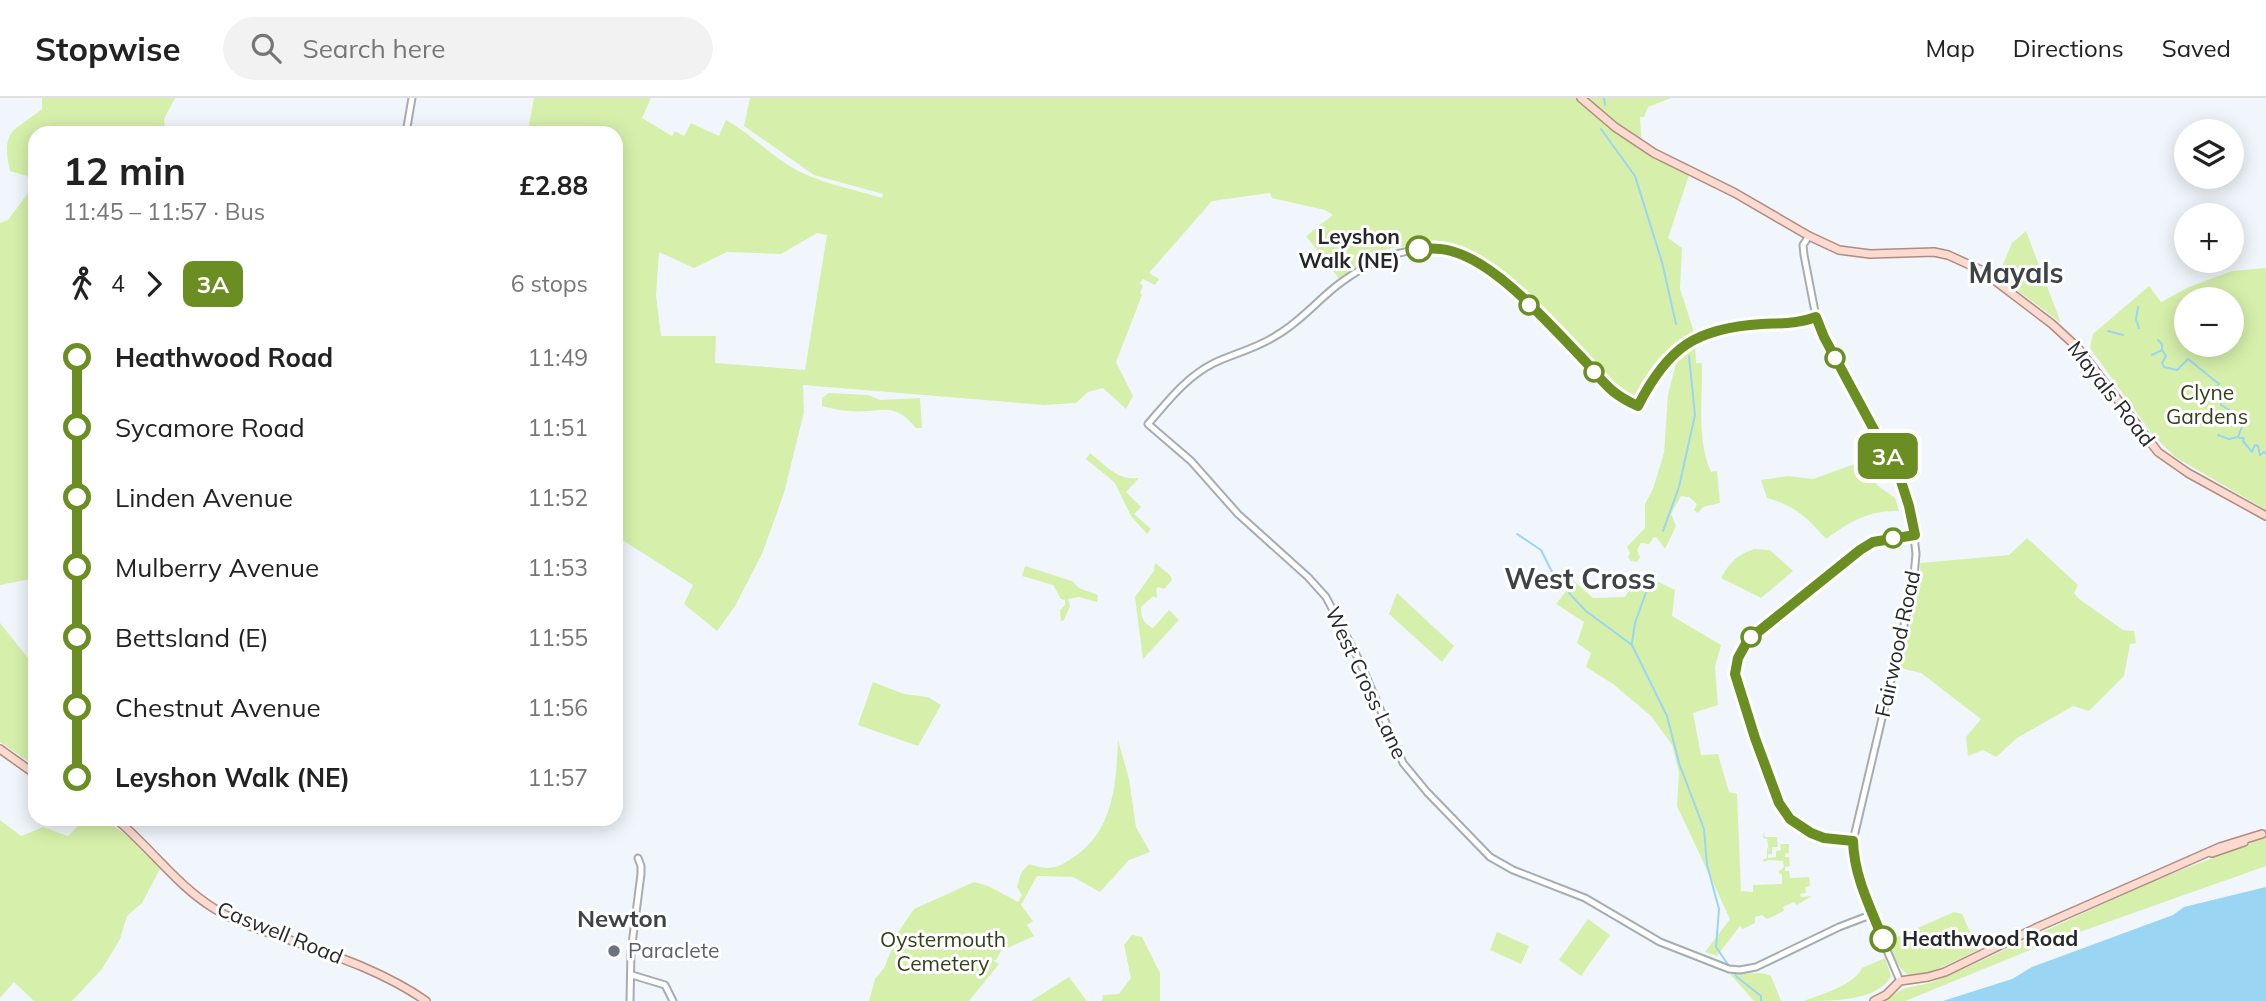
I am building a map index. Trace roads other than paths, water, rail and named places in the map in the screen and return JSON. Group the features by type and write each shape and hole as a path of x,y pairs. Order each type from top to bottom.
{"main road":[{"name":"Mayals Road","path":"1581,98 1615,127 1654,153 1735,193 1809,236 1845,251 1870,254 1934,252 1948,255 1981,270 2052,324 2078,348 2158,452 2188,473 2266,516"},
{"path":"0,749 28,769"},
{"name":"Caswell Road","path":"123,826 215,909 267,932 357,964 388,978 426,1001"},
{"path":"1874,1001 1886,995 1900,981 1945,972 2038,927 2231,843 2264,833"}],"street":[{"path":"407,126 412,98"},
{"name":"Fairwood Road","path":"1809,236 1803,248 1816,317 1824,337 1900,478 1915,535 1913,587 1853,841 1857,873 1900,981"},
{"name":"West Cross Lane","path":"1816,317 1796,323 1726,328 1694,340 1664,363 1639,403 1619,397 1607,389 1582,358 1486,266 1450,250 1421,248 1377,259 1343,281 1277,336 1195,374 1178,389 1148,424 1191,461 1238,514 1308,577 1326,597 1360,662 1403,763 1481,849 1500,864 1585,898 1660,942 1723,968 1740,971 1756,967 1873,914"},
{"path":"630,1001 631,952 641,874 638,858"},
{"path":"632,975 665,985 673,1001"}],"water":[{"path":"2266,887 2266,1001 1943,1001 2012,979 2032,967 2173,915 2184,907"}],"waterway":[{"path":"1604,98 1605,105"},
{"path":"1601,129 1635,176 1662,262 1676,324"},
{"path":"2138,307 2136,320 2139,328"},
{"path":"2108,331 2123,335"},
{"path":"2152,355 2162,350 2162,344 2158,340"},
{"path":"2162,350 2166,356 2162,363 2164,367 2177,370 2188,359 2219,384 2213,392 2221,399 2221,405 2236,414 2230,423 2232,426 2237,422 2243,424 2238,437 2229,439 2218,435"},
{"path":"1663,531 1679,487 1695,415 1689,356"},
{"path":"2239,438 2244,438 2243,441 2252,452 2255,445 2258,446 2260,455 2266,453"},
{"path":"1517,534 1541,550 1554,576"},
{"path":"1632,643 1635,623 1649,584"},
{"path":"1569,593 1586,611 1632,645 1667,716 1679,763 1704,829 1707,865 1719,909 1716,947 1729,966"},
{"path":"1732,970 1761,996 1761,1001"}],"place":[{"name":"Leyshon Walk (NE)","path":"1419,249"},
{"name":"Heathwood Road","path":"1883,939"},
{"name":"Paraclete","path":"614,951"}],"district":[{"name":"Mayals","path":"2016,273"},
{"name":"West Cross","path":"1580,579"},
{"name":"Newton","path":"622,919"}],"park label":[{"name":"Clyne Gardens","path":"2207,405"},
{"name":"Oystermouth Cemetery","path":"943,952"}]}
